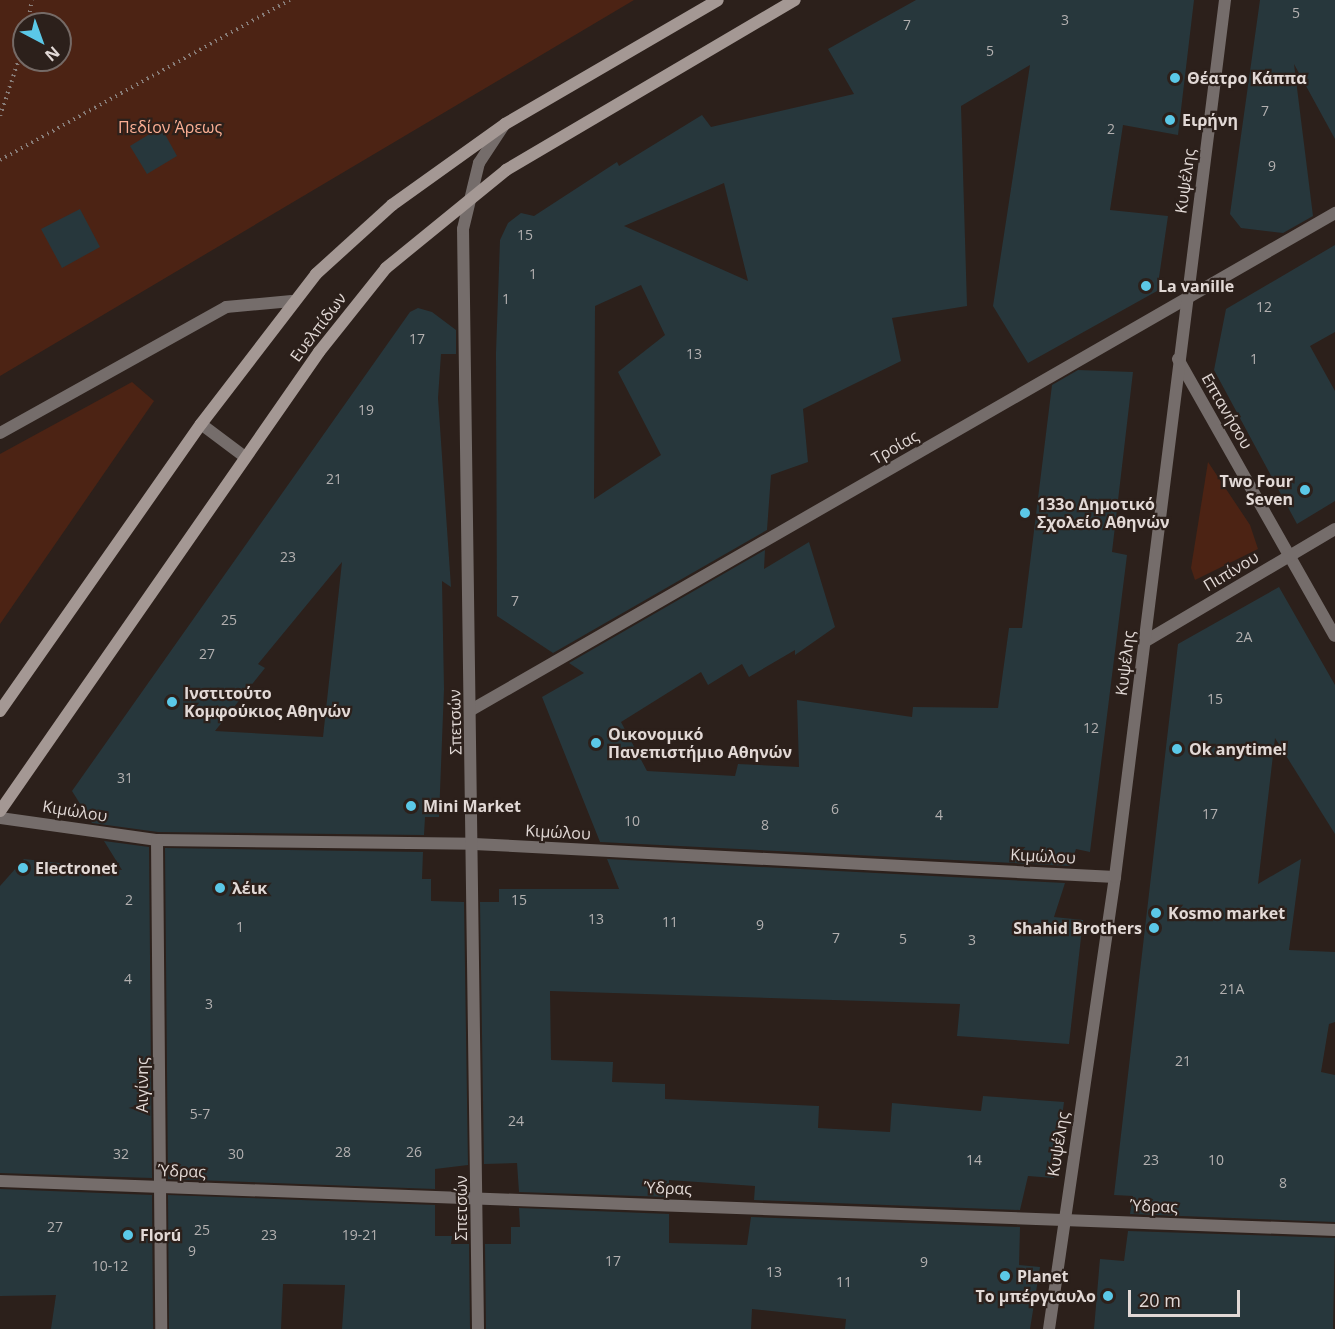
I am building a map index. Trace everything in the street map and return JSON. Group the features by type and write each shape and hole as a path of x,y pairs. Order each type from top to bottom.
{"main road":[{"name":"Ευελπίδων","path":"0,711 201,424 292,301 361,231 505,124 718,0"},
{"name":"Ευελπίδων","path":"0,811 245,457 386,268 469,196 795,0"}],"street":[{"name":"Κυψέλης","path":"1049,1329 1063,1219 1115,877 1178,359 1225,0"},
{"name":"Σπετσών","path":"478,1329 474,844 463,229 469,196 479,163 505,124"},
{"name":"Τροίας","path":"471,710 1335,213"},
{"path":"0,433 226,307 292,301"},
{"name":"Επτανήσου","path":"1178,359 1335,636"},
{"path":"201,424 245,457"},
{"name":"Πιπίνου","path":"1144,642 1335,530"},
{"name":"Κιμώλου","path":"0,818 157,840 474,844 1115,877"},
{"name":"Αιγίνης","path":"157,840 161,1329"},
{"name":"Ύδρας","path":"0,1181 1335,1230"}],"path":[{"path":"0,160 290,0"},
{"path":"0,116 15,72"}],"green space":[{"name":"Πεδίον Άρεως","path":"0,0 634,0 0,376"},
{"path":"132,382 154,401 0,624 0,454"},
{"path":"1208,462 1250,525 1258,549 1195,580 1191,568"}],"building":[{"path":"916,0 1194,0 1178,135 1123,125 1110,210 1168,216 1157,291 1028,363 993,306 1030,65 961,106 967,306 892,318 901,361 803,409 808,462 771,475 767,530 553,653 497,616 496,353 500,240 508,223 521,213 534,216 617,162 619,166 702,115 711,127 854,94 828,49","holes":["724,183 748,281 624,226","641,285 665,335 618,372 661,455 594,499 595,306"]},
{"path":"1260,0 1335,0 1335,139 1294,64 1313,216 1283,233 1241,228 1230,214"},
{"path":"161,127 177,156 147,174 130,146"},
{"path":"80,209 100,247 62,268 41,229"},
{"path":"1335,245 1335,332 1310,346 1335,391 1335,501 1297,524 1214,370 1226,309"},
{"path":"418,308 432,312 456,330 456,354 441,354 438,398 451,587 442,581 444,689 439,817 425,817 424,835 158,832 92,823 72,791 410,312","holes":["342,562 323,737 215,731 265,668 258,664"]},
{"path":"1078,370 1133,372 1112,552 1127,555 1090,852 1076,849 1070,866 600,842 542,697 584,673 569,663 765,550 764,569 809,542 835,627 795,655 795,650 749,677 742,664 708,685 701,672 621,722 647,771 735,776 738,764 799,767 797,700 912,717 913,707 998,708 1009,628 1022,628 1052,385"},
{"path":"1279,587 1335,685 1335,834 1275,738 1258,884 1301,859 1289,950 1335,952 1335,1022 1329,1024 1321,1072 1335,1075 1335,1222 1130,1214 1133,1196 1114,1195 1178,644"},
{"path":"104,841 149,847 152,1178 0,1173 0,886 24,859 122,870"},
{"path":"165,848 423,852 422,879 431,879 431,901 464,902 468,1165 435,1169 435,1189 168,1179"},
{"path":"607,859 1065,883 1054,917 1083,920 1069,1044 957,1036 960,1004 550,991 551,1060 613,1062 612,1082 665,1084 665,1099 819,1106 818,1128 890,1132 892,1103 981,1111 983,1096 1064,1102 1054,1178 1028,1176 1020,1210 754,1200 755,1186 669,1180 669,1197 519,1192 517,1163 484,1164 480,902 499,902 499,889 619,889"},
{"path":"0,1189 152,1195 153,1329 51,1329 56,1295 0,1296"},
{"path":"168,1195 435,1205 435,1236 452,1236 451,1244 469,1244 470,1329 342,1329 345,1285 283,1284 281,1329 169,1329"},
{"path":"519,1208 669,1214 669,1243 747,1245 751,1217 1020,1227 1019,1265 1040,1267 1030,1329 845,1329 846,1319 752,1309 751,1329 486,1329 485,1244 511,1244 511,1227 520,1227"},
{"path":"1128,1231 1335,1238 1333,1329 1094,1329 1100,1259 1124,1261"}],"place":[{"name":"Θέατρο Κάππα","path":"1175,78"},
{"name":"Ειρήνη","path":"1170,120"},
{"name":"La vanille","path":"1146,286"},
{"name":"Two Four Seven","path":"1305,490"},
{"name":"133ο Δημοτικό Σχολείο Αθηνών","path":"1025,513"},
{"name":"Ινστιτούτο Κομφούκιος Αθηνών","path":"172,702"},
{"name":"Οικονομικό Πανεπιστήμιο Αθηνών","path":"596,743"},
{"name":"Ok anytime!","path":"1177,749"},
{"name":"Mini Market","path":"411,806"},
{"name":"Electronet","path":"23,868"},
{"name":"λέικ","path":"220,888"},
{"name":"Kosmo market","path":"1156,913"},
{"name":"Shahid Brothers","path":"1154,928"},
{"name":"Florú","path":"128,1235"},
{"name":"Planet","path":"1005,1276"},
{"name":"Το μπέργιαυλο","path":"1108,1296"}]}
